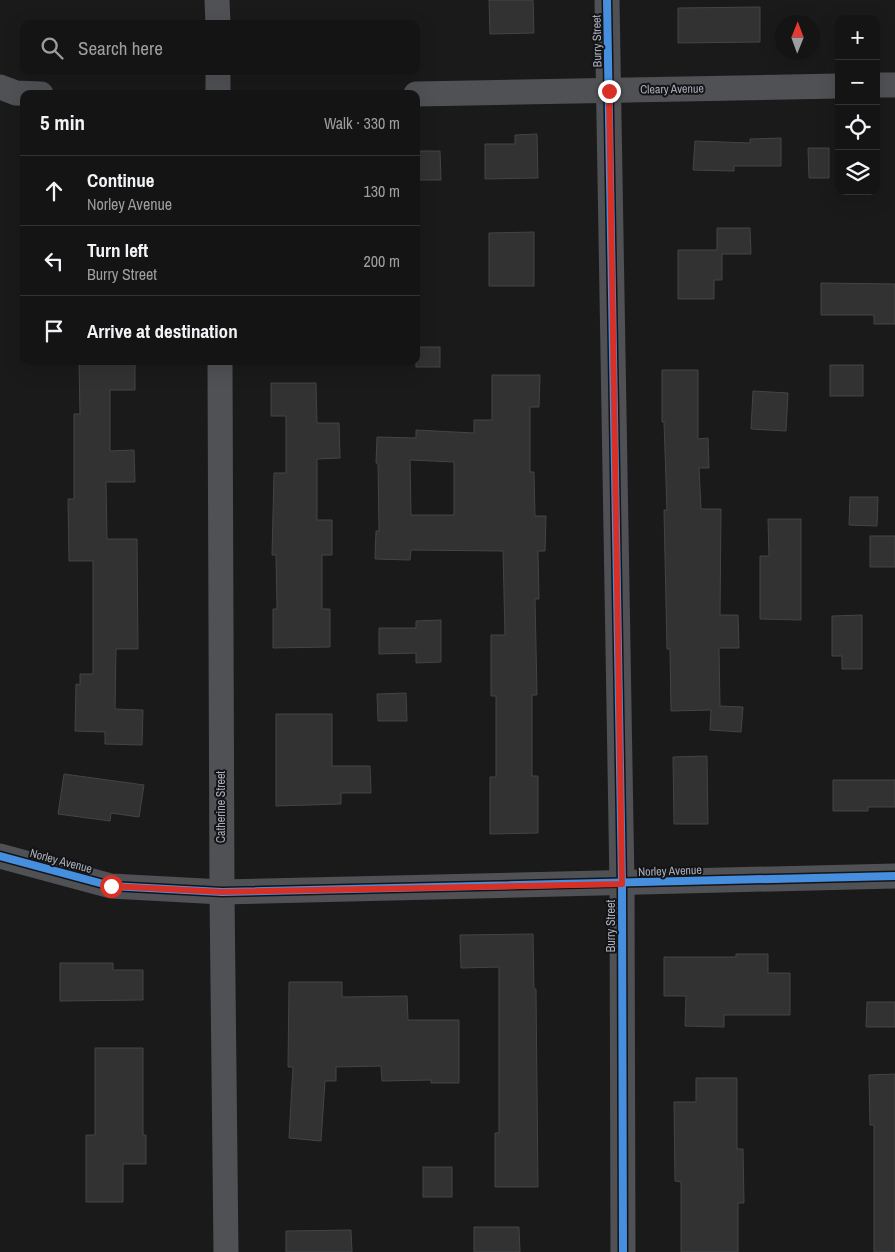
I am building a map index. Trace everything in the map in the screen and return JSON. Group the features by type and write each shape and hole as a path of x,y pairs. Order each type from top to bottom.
{"street":[{"path":"218,0 218,20"},
{"name":"Burry Street","path":"607,0 622,884 623,1252"},
{"path":"218,75 218,90"},
{"path":"880,85 895,85"},
{"name":"Cleary Avenue","path":"420,94 835,86"},
{"path":"0,87 20,93"},
{"name":"Catherine Street","path":"220,365 222,892 226,1252"},
{"name":"Norley Avenue","path":"0,856 111,886 222,892 622,884 895,876"}],"building":[{"path":"489,0 533,0 534,33 490,34"},
{"path":"760,7 760,42 678,43 678,8"},
{"path":"537,134 538,178 485,179 485,144 515,144 515,135"},
{"path":"781,138 781,166 734,166 734,171 693,170 695,141 750,143 750,139"},
{"path":"808,148 829,148 829,178 809,178"},
{"path":"420,151 440,151 441,180 420,180"},
{"path":"717,228 750,228 751,254 722,254 722,280 714,280 714,299 678,299 678,250 717,250"},
{"path":"534,232 534,286 489,286 489,233"},
{"path":"821,283 895,284 895,324 874,324 874,315 821,315"},
{"path":"420,347 440,347 440,367 416,367 416,365 420,365"},
{"path":"79,365 135,365 135,390 110,390 110,451 134,450 135,482 106,482 107,539 137,539 138,649 116,649 115,709 143,710 142,745 105,744 105,732 75,731 76,684 80,685 80,674 93,674 93,561 69,561 68,499 74,499 74,414 80,414"},
{"path":"830,365 863,365 863,396 830,396"},
{"path":"662,370 698,370 698,439 708,438 709,468 699,468 701,509 721,509 720,615 738,615 739,648 719,648 720,706 743,707 741,732 710,730 711,710 671,711 670,649 667,649 664,510 667,510 664,422 662,422"},
{"path":"492,375 540,375 539,407 530,407 530,472 534,472 535,516 546,516 545,551 538,551 539,599 535,599 537,695 532,695 532,776 538,776 538,833 490,834 490,777 496,777 496,696 491,696 491,635 505,635 503,551 411,550 410,560 375,559 376,531 379,531 378,464 376,463 377,437 416,438 416,430 474,433 474,420 492,420","holes":["410,460 454,462 454,515 411,515"]},
{"path":"271,383 316,383 317,423 339,423 340,458 317,459 317,520 332,520 332,555 322,555 322,609 330,609 330,647 273,648 273,609 277,609 276,555 272,555 274,473 286,473 286,416 271,416"},
{"path":"753,391 788,393 786,431 751,429"},
{"path":"850,497 878,497 877,526 849,525"},
{"path":"768,519 801,519 801,620 760,619 760,556 769,556"},
{"path":"870,536 895,536 895,567 870,567"},
{"path":"862,615 862,669 842,669 842,656 832,656 832,616"},
{"path":"441,620 441,662 416,663 416,653 379,654 379,628 416,628 416,621"},
{"path":"406,693 407,721 378,721 377,694"},
{"path":"276,714 332,714 332,766 370,766 371,793 341,793 341,804 276,806"},
{"path":"707,756 708,824 674,824 673,757"},
{"path":"64,774 144,785 139,817 111,813 110,821 58,814"},
{"path":"833,780 895,780 895,807 868,807 868,811 833,811"},
{"path":"533,934 534,989 536,989 538,1187 495,1187 495,1133 499,1133 499,967 461,968 460,935"},
{"path":"736,954 768,954 768,973 790,973 790,1015 724,1015 724,1027 685,1026 686,996 664,996 664,957 736,957"},
{"path":"60,963 113,963 113,970 143,970 143,1000 60,1001"},
{"path":"289,982 342,982 342,997 407,996 408,1020 459,1020 459,1083 431,1083 431,1080 382,1081 381,1066 336,1067 336,1081 325,1081 321,1141 289,1138 293,1067 288,1067"},
{"path":"867,1002 895,1002 895,1027 866,1027"},
{"path":"95,1048 143,1048 143,1135 146,1135 146,1164 123,1164 123,1202 86,1202 86,1135 95,1135"},
{"path":"895,1074 895,1252 874,1252 874,1125 870,1125 869,1075"},
{"path":"696,1078 737,1078 737,1149 743,1149 744,1203 738,1203 738,1252 681,1252 681,1182 675,1181 674,1102 696,1102"},
{"path":"423,1167 452,1167 452,1197 423,1197"},
{"path":"474,1227 519,1227 520,1252 474,1252"},
{"path":"351,1230 352,1252 286,1252 286,1231"}],"cycle path":[{"path":"607,0 622,884 623,1252"},
{"path":"0,856 111,886 222,892 895,876"}],"route":[{"path":"111,886 222,892 622,884 609,91"}]}
